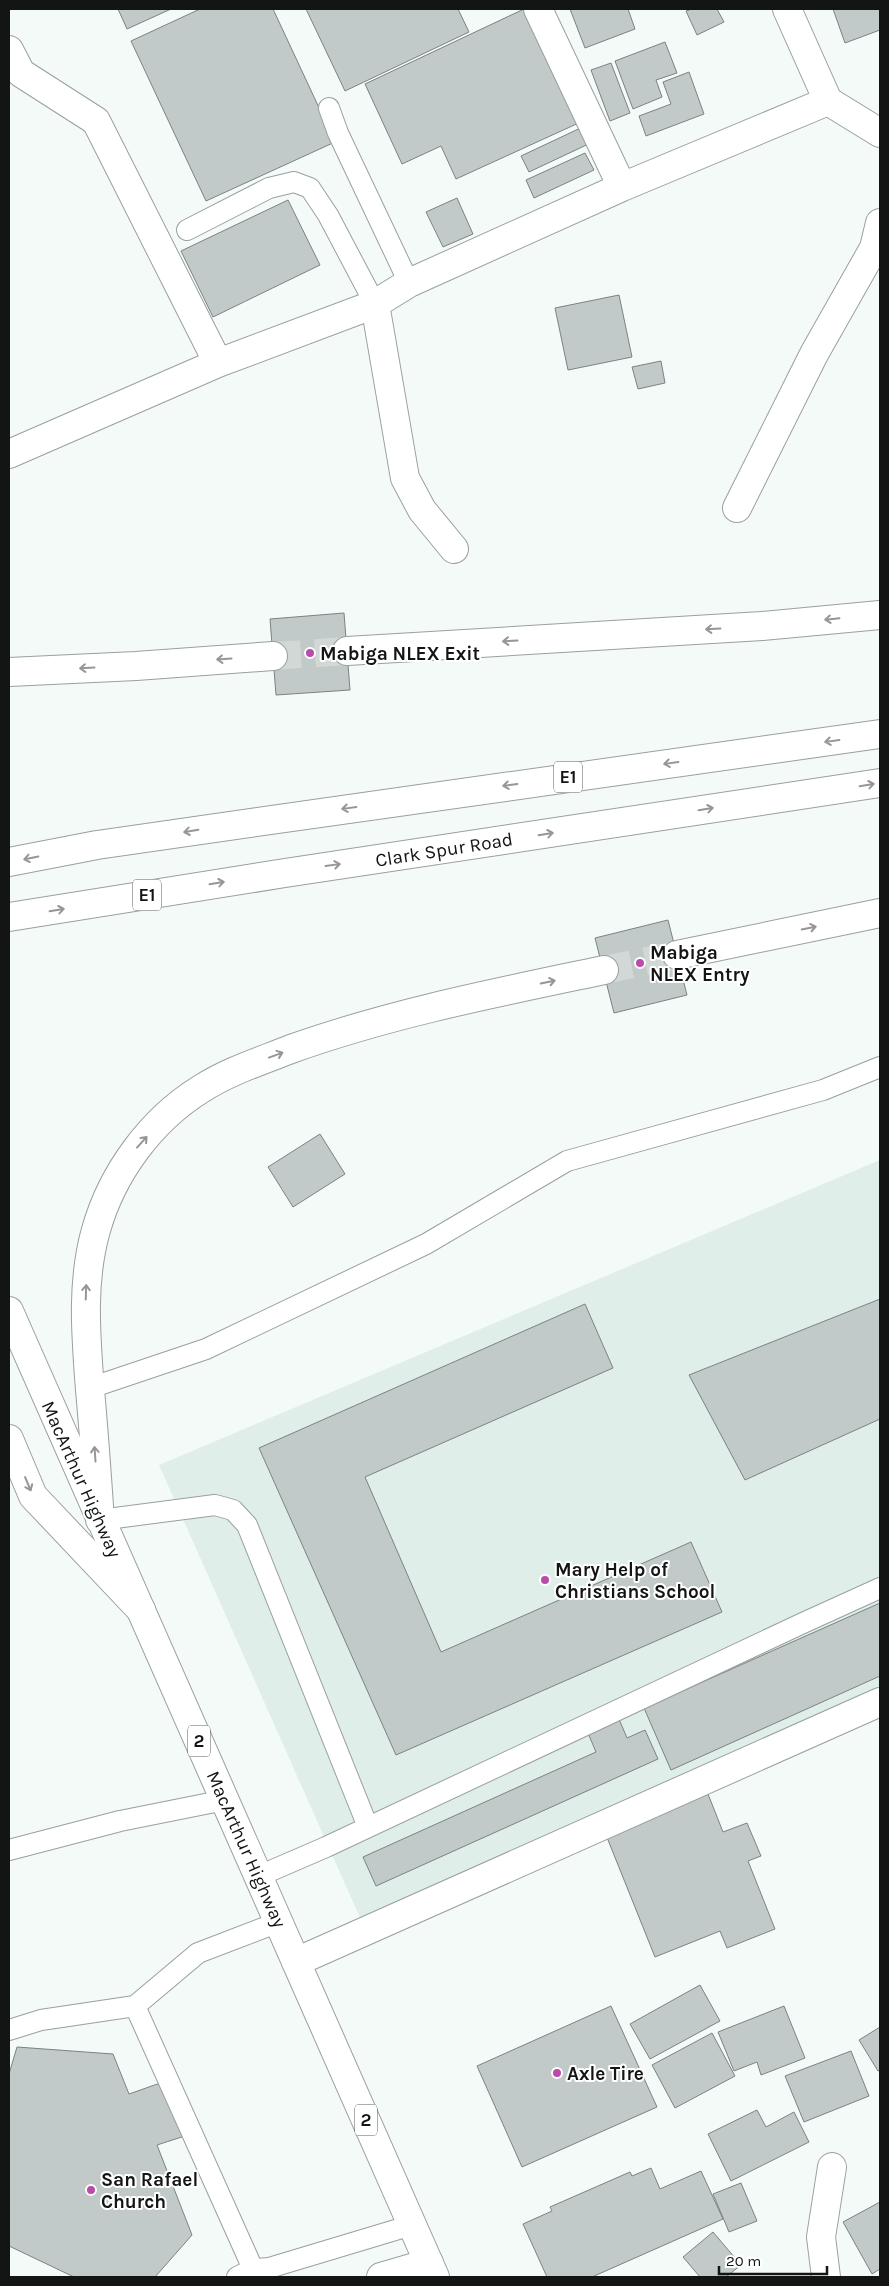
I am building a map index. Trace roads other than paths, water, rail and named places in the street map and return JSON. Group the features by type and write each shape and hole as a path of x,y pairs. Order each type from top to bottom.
{"main road":[{"path":"538,9 622,187"},
{"path":"786,9 828,101 880,133"},
{"path":"13,67 96,121 218,363"},
{"path":"9,454 218,363 375,304 409,284 622,187 828,101"},
{"path":"738,508 814,354 874,248 880,223"},
{"path":"375,304 405,478 422,510 454,548"},
{"path":"347,651 762,626 880,615"},
{"path":"9,672 136,666 273,656"},
{"name":"E1","path":"9,862 97,846 266,820 880,734"},
{"name":"Clark Spur Road","path":"9,917 285,872 880,783"},
{"path":"677,955 880,913"},
{"path":"100,1520 85,1336 86,1285 96,1230 111,1190 134,1150 167,1115 201,1089 246,1066 323,1038 418,1011 604,970"},
{"name":"MacArthur Highway","path":"9,1311 432,2270"},
{"path":"9,1439 33,1496 142,1610"},
{"path":"296,1962 880,1702"},
{"path":"826,2277 821,2237 832,2167"},
{"path":"381,2277 432,2270"}],"lane":[{"path":"329,108 338,133 409,284"},
{"path":"187,230 269,188 294,182 310,188 328,215 375,304"},
{"path":"90,1388 206,1350 426,1244 568,1161 822,1090 880,1067"},
{"path":"100,1520 215,1505 233,1510 247,1525 368,1827"},
{"path":"259,1876 880,1588"},
{"path":"9,1850 120,1821 225,1800"},
{"path":"9,2030 42,2020 135,2006 198,1952 279,1922"},
{"path":"135,2006 245,2273 269,2268 412,2225"}],"tunnel":[{"path":"273,656 347,651"},
{"path":"604,970 677,955"}],"place":[{"name":"Mabiga NLEX Exit","path":"310,653"},
{"name":"Mabiga NLEX Entry","path":"640,963"},
{"name":"Mary Help of Christians School","path":"545,1580"},
{"name":"Axle Tire","path":"557,2073"},
{"name":"San Rafael Church","path":"91,2190"}]}
